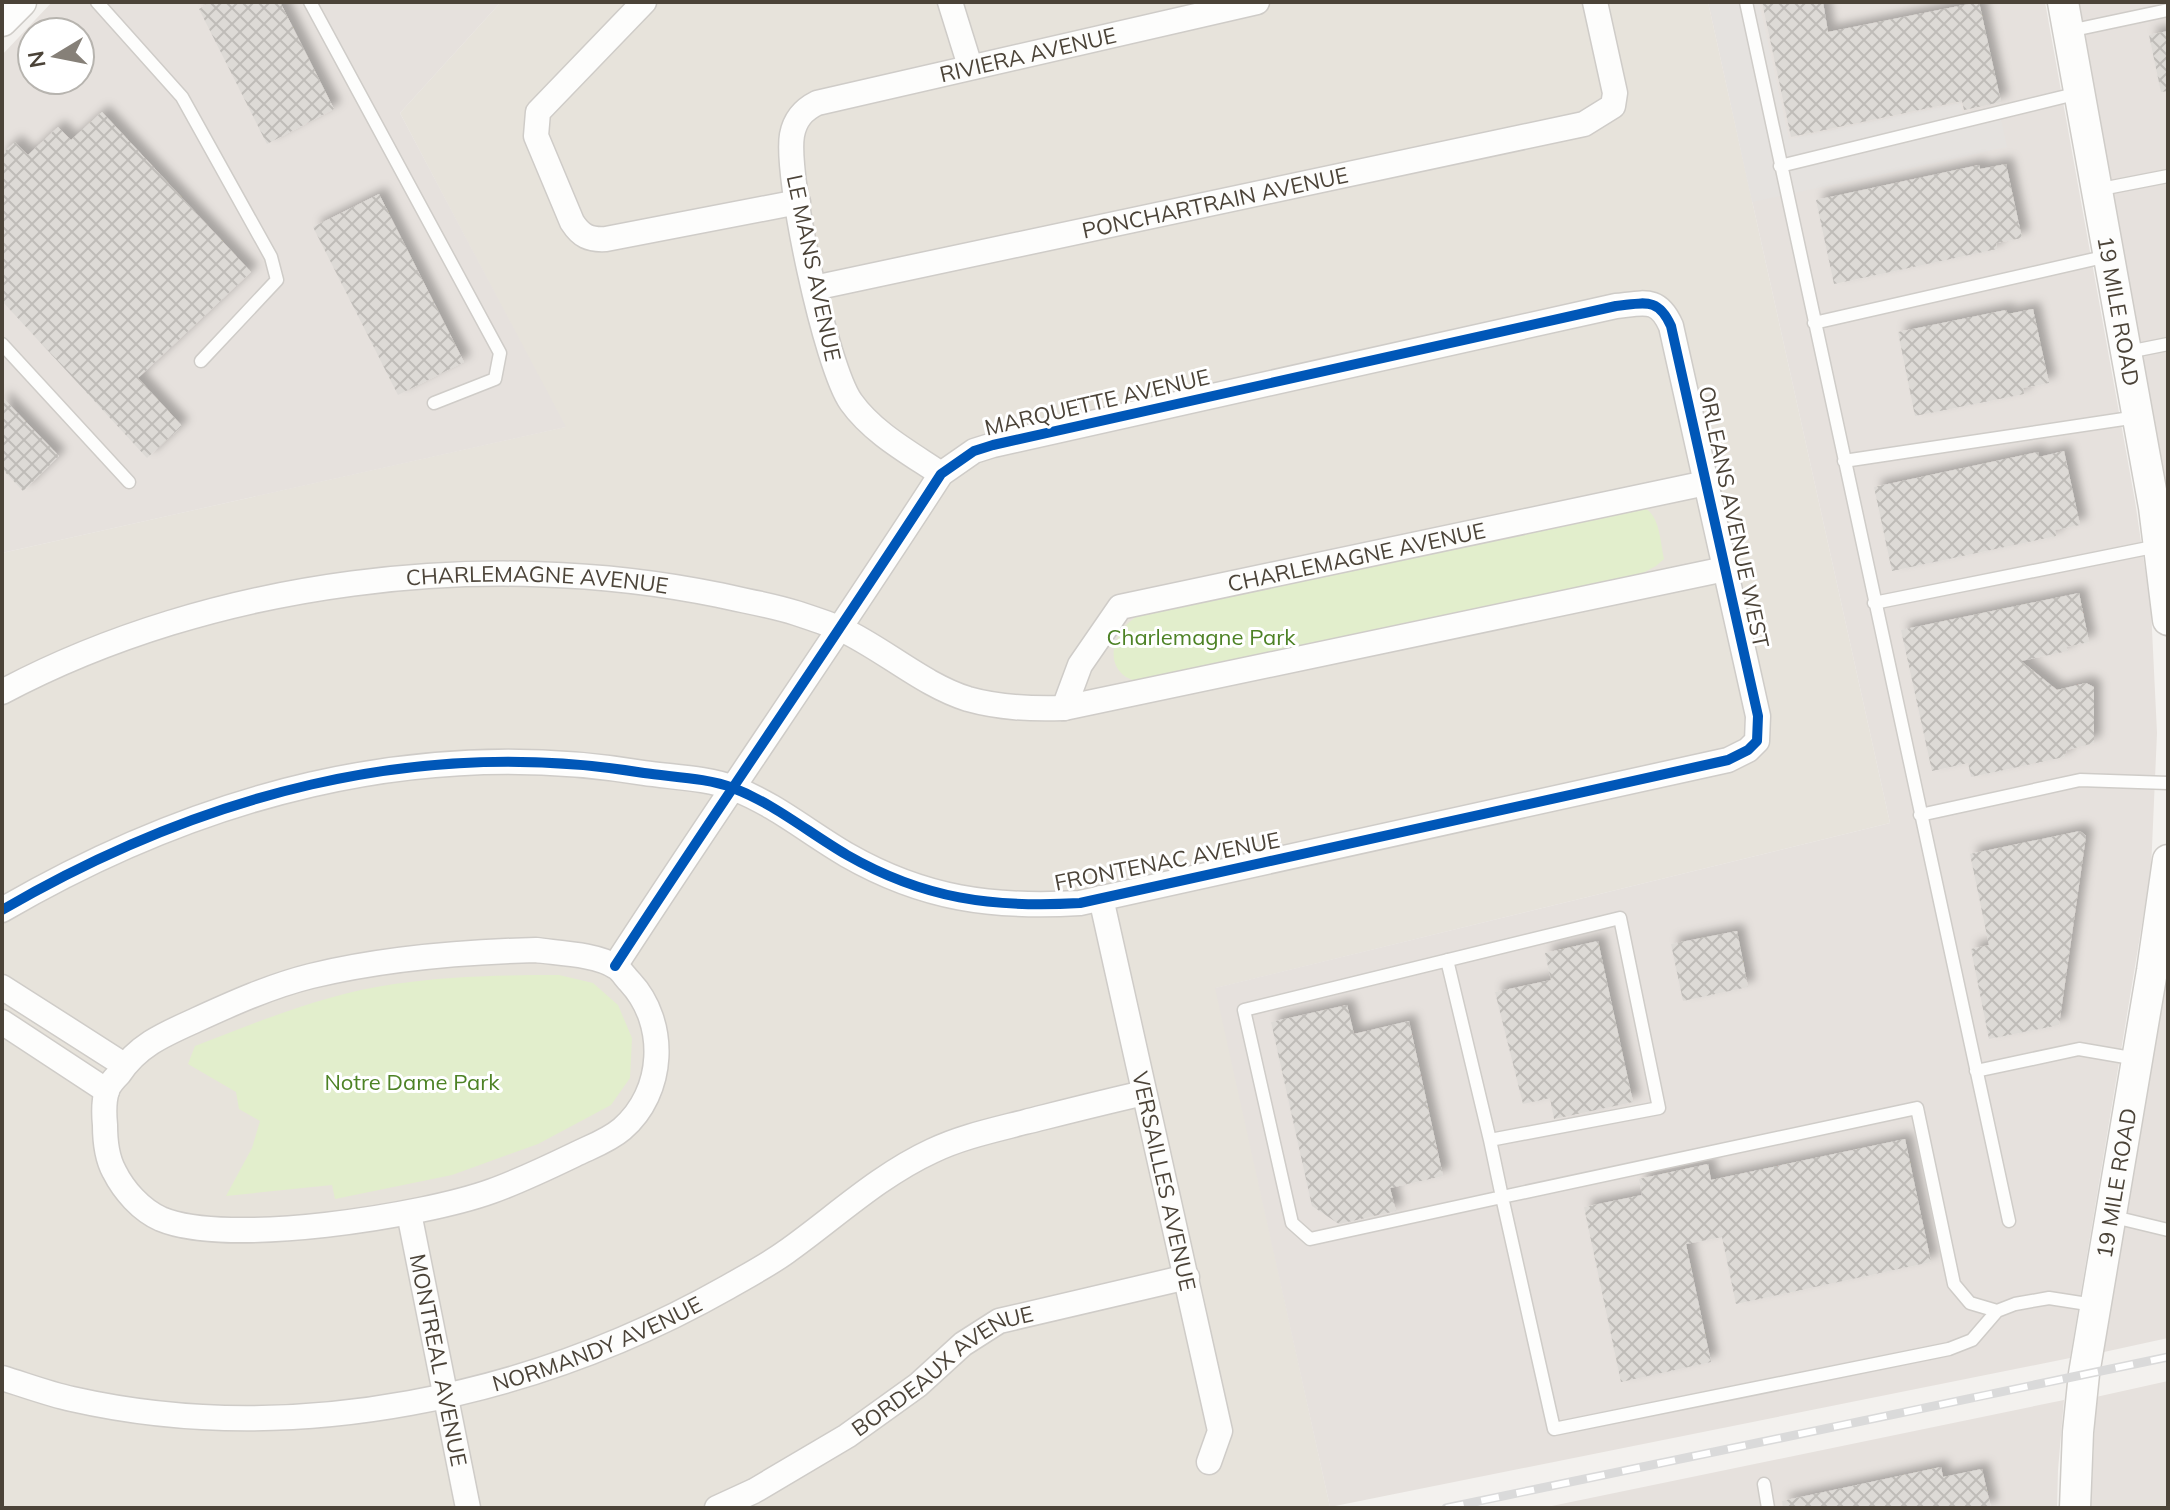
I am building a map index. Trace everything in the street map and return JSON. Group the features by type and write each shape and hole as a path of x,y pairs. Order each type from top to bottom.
{"street":[{"path":"2,21 21,2"},
{"path":"644,2 538,112 535,123 540,146 572,222 586,238 606,239 798,202"},
{"path":"950,2 970,66"},
{"name":"RIVIERA AVENUE","path":"801,113 817,103 1257,2"},
{"name":"PONCHARTRAIN AVENUE","path":"814,288 1584,124 1613,106 1615,93 1595,2"},
{"name":"19 MILE ROAD","path":"2066,17 2160,546 2168,620"},
{"name":"LE MANS AVENUE","path":"801,113 792,135 791,150 798,202 814,288 838,379 850,400 882,434 941,474"},
{"name":"MARQUETTE AVENUE","path":"615,966 941,474 959,460 993,445 1616,306 1658,305"},
{"name":"ORLEANS AVENUE WEST","path":"1658,305 1671,326 1758,716 1757,741"},
{"name":"CHARLEMAGNE AVENUE","path":"1064,708 1080,665 1120,607 1706,483"},
{"name":"CHARLEMAGNE AVENUE","path":"2,692 126,639 242,604 389,579 461,573 528,573 634,580 793,612 841,629 965,698 995,706 1064,708 1725,569"},
{"name":"FRONTENAC AVENUE","path":"2,910 85,865 177,824 288,789 408,766 505,760 614,768 731,787 782,812 847,855 917,887 973,902 1038,906 1080,903 1728,760 1748,750 1757,741"},
{"name":"19 MILE ROAD","path":"2075,1508 2078,1432 2094,1305 2168,860"},
{"name":"VERSAILLES AVENUE","path":"1101,898 1220,1431 1209,1462"},
{"path":"536,950 579,956 615,966 644,1001 655,1033 654,1080 648,1097 637,1113 610,1138 490,1191 409,1213 303,1226 230,1230 186,1227 159,1218 132,1197 112,1169 106,1142 107,1091 132,1055 163,1035 265,991 311,976 393,960 488,951 536,950"},
{"path":"2,987 124,1065"},
{"path":"2,1022 107,1091"},
{"name":"NORMANDY AVENUE","path":"2,1378 72,1399 135,1410 267,1419 446,1396 590,1354 655,1326 784,1253 853,1201 932,1150 995,1130 1144,1093"},
{"name":"MONTREAL AVENUE","path":"409,1213 468,1508"},
{"name":"BORDEAUX AVENUE","path":"717,1508 754,1491 847,1436 918,1385 963,1344 999,1321 1187,1277"}],"lane":[{"path":"97,2 182,97 271,257 277,280 201,361"},
{"path":"310,2 500,353 495,379 434,403"},
{"path":"1746,2 2009,1221"},
{"path":"2066,17 2168,10"},
{"path":"1780,166 2079,93"},
{"path":"2096,190 2168,176"},
{"path":"1814,323 2108,256"},
{"path":"2,344 129,482"},
{"path":"2126,353 2168,344"},
{"path":"1844,461 2137,417"},
{"path":"1874,603 2160,546"},
{"path":"1920,815 2080,780 2168,783"},
{"path":"1490,1140 1659,1108 1620,918 1244,1010 1292,1223 1310,1239 1917,1108 1954,1284 1970,1303 1997,1311"},
{"path":"1447,960 1554,1429 1949,1349 1972,1340 1997,1311 2015,1304 2049,1298 2094,1305"},
{"path":"1976,1071 2079,1049 2137,1059"},
{"path":"2110,1216 2168,1230"},
{"path":"1764,1484 1768,1508"}],"shaded area":[{"path":"52,2 501,2 400,113 566,427 2,553 2,55 16,40 16,96 96,96 96,16 39,16"},
{"path":"501,2 1708,2 1890,823 1216,988 1330,1507 2,1508 2,553 565,427 400,113"},
{"path":"1708,2 2045,2 2135,501 2151,609 2157,733 2151,870 2070,1358 1330,1507 1215,988 1890,823"},
{"path":"1709,2 1759,2 1789,139 1960,103 1963,114 1998,106 2007,147 1752,202"},
{"path":"2078,2 2168,2 2168,494"},
{"path":"2168,971 2168,1338 2104,1352 2117,1259"},
{"path":"2168,1381 2168,1508 2091,1508 2096,1397"},
{"path":"2064,1400 2057,1508 1542,1508"}],"green space":[{"name":"Charlemagne Park","path":"1638,506 1645,508 1655,519 1664,559 1641,574 1145,684 1126,677 1115,662 1118,637 1136,617"},
{"name":"Notre Dame Park","path":"559,975 593,983 618,1005 632,1038 630,1078 611,1105 538,1144 452,1175 335,1199 332,1185 226,1196 252,1148 260,1121 239,1109 236,1092 188,1064 195,1046 293,1009 368,989 415,981"}],"building":[{"path":"212,2 280,2 334,109 267,144 199,9"},
{"path":"1762,2 1823,2 1828,32 1979,2 2001,102 1964,110 1962,101 1791,137"},
{"path":"2168,31 2168,91 2161,92 2149,35"},
{"path":"102,112 251,272 138,378 182,426 147,458 2,301 2,154 15,142 28,155 58,127 71,140"},
{"path":"2006,164 2022,238 1996,243 1997,249 1834,284 1816,200 1979,165 1980,169"},
{"path":"379,194 464,362 398,395 313,227"},
{"path":"2033,309 2049,383 2023,388 2024,394 1915,416 1898,332 2006,310 2008,314"},
{"path":"2,397 59,456 23,491 2,469"},
{"path":"2064,451 2080,525 2055,530 2056,536 1892,571 1874,487 2038,452 2039,457"},
{"path":"2079,593 2089,642 2066,647 2068,651 2021,661 2057,690 2086,683 2094,687 2094,743 2067,750 2064,757 1971,777 1968,763 1932,771 1901,630"},
{"path":"2080,831 2086,836 2059,1025 1989,1039 1971,949 1989,945 1970,854"},
{"path":"1737,931 1748,987 1683,1001 1671,944"},
{"path":"1598,941 1633,1102 1554,1119 1550,1098 1523,1104 1495,992 1551,980 1545,953"},
{"path":"1347,1005 1354,1034 1409,1021 1443,1176 1390,1188 1396,1211 1339,1224 1312,1206 1271,1022"},
{"path":"1905,1139 1931,1262 1736,1304 1722,1237 1686,1244 1711,1362 1621,1382 1584,1207 1642,1195 1639,1179 1708,1164 1711,1180"},
{"path":"1941,1467 1943,1477 1982,1469 1991,1508 1783,1508 1782,1501"}],"railway":[{"path":"1446,1508 2168,1357"}],"cycle path":[{"path":"2,910 77,870 153,835 231,807 311,784 393,770 475,762 559,763 712,782 723,785 733,788 763,802 847,855 904,882 931,891 988,902 1048,904 1080,903 1728,760 1748,750 1757,741 1758,716 1671,326 1666,317 1650,304 1616,306 974,451 941,474 860,598 819,659 737,782 696,843 615,966"}]}
